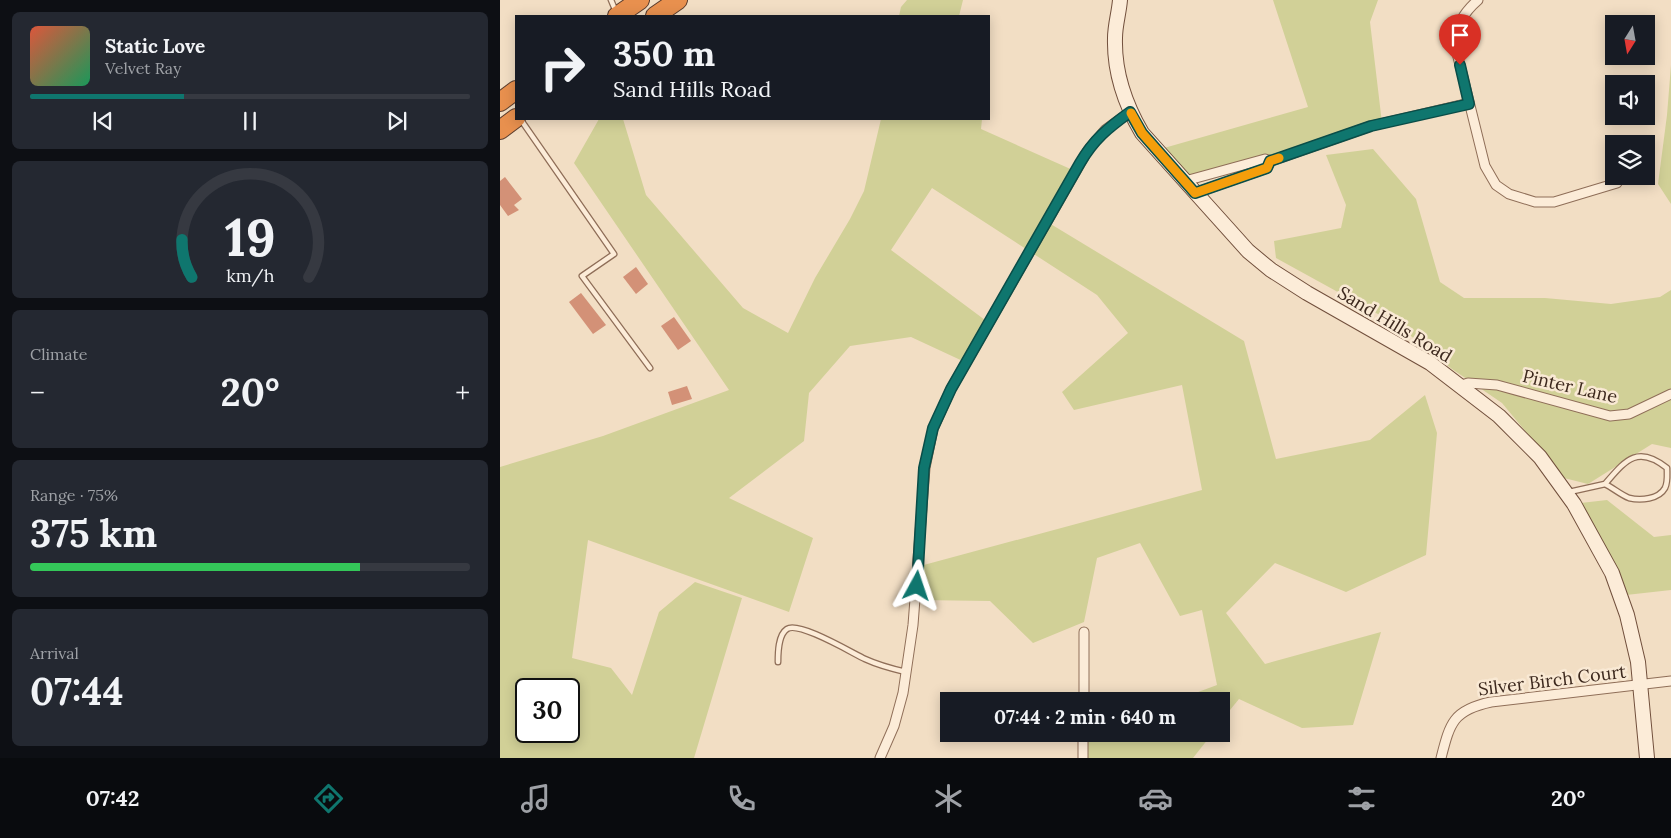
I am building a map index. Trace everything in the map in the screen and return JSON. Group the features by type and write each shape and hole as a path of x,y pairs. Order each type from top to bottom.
{"highway":[{"path":"619,15 640,0"},
{"path":"656,15 678,0"},
{"path":"500,102 515,91"},
{"path":"500,130 515,120"}],"street":[{"name":"Sand Hills Road","path":"1120,0 1116,21 1115,55 1122,91 1130,112 1142,133 1248,252 1306,294 1430,363 1499,416 1540,457 1566,493 1612,573 1627,615 1638,662 1646,758"},
{"path":"1478,0 1463,16 1456,34 1455,45 1485,166 1496,186 1508,194 1535,202 1554,202 1610,185"},
{"path":"1185,181 1265,159 1270,161 1371,126 1469,104"},
{"path":"880,758 896,718 903,693 913,625 924,468 933,428 951,389 1088,150 1104,130 1130,112"},
{"path":"1195,193 1267,168 1270,161"},
{"name":"Pinter Lane","path":"1458,386 1468,383 1498,385 1610,416 1629,414 1671,394"},
{"path":"1084,632 1084,692"},
{"name":"Silver Birch Court","path":"1441,758 1452,724 1462,712 1473,706 1491,702 1671,681"},
{"path":"1083,742 1083,758"}],"lane":[{"path":"611,0 618,15"},
{"path":"519,120 614,254 582,276 650,368"},
{"path":"1566,493 1605,484 1625,461 1634,457 1658,461 1667,468 1668,479 1665,489 1656,497 1643,500 1629,498 1605,484"},
{"path":"778,662 778,649 783,634 788,629 794,627 825,639 866,660 906,672"}],"shaded area":[{"path":"907,0 963,0 959,15 899,15 901,7"},
{"path":"1273,0 1378,0 1370,22 1382,123 1183,182 1157,150 1308,107"},
{"path":"1671,65 1671,204 1658,184"},
{"path":"598,120 623,120 646,195 743,308 788,333 815,278 850,219 864,191 881,120 982,120 981,129 1075,171 1049,223 1244,341 1276,459 1370,440 1425,395 1437,433 1426,555 1346,592 1275,563 1226,613 1265,664 1381,632 1353,725 1302,728 1239,699 1230,710 1230,692 1198,692 1217,685 1202,610 1180,616 1140,543 1097,558 1084,622 1033,643 990,601 919,600 920,566 1202,490 1182,385 1074,410 1062,392 1128,333 1097,295 932,188 891,250 989,323 967,363 911,337 850,346 809,393 804,441 729,498 813,538 789,612 588,540 572,658 611,668 632,695 659,612 695,582 742,598 694,758 500,758 500,467 603,436 729,390 574,163"},
{"path":"1373,149 1416,199 1440,282 1464,298 1545,298 1611,304 1660,297 1671,290 1671,448 1652,444 1588,484 1564,478 1502,403 1452,369 1396,324 1276,258 1274,241 1341,228 1346,205 1326,155"},
{"path":"1607,500 1654,537 1671,535 1671,590 1617,596 1572,504"},
{"path":"1084,742 1206,742 1193,758 1083,758"}],"building":[{"path":"505,177 522,199 514,205 519,210 508,216 500,205 500,181"},
{"path":"636,267 648,284 636,294 623,277"},
{"path":"581,293 606,325 593,334 569,302"},
{"path":"674,317 691,341 678,350 661,326"},
{"path":"687,386 692,399 672,405 668,392"}],"slow traffic":[{"path":"1131,113 1142,133 1195,193 1267,168 1270,161 1279,158"}],"route":[{"path":"917,586 924,468 933,428 951,389 1080,163 1104,130 1130,112 1142,133 1195,193 1267,168 1270,161 1371,126 1469,104 1460,65"}]}
